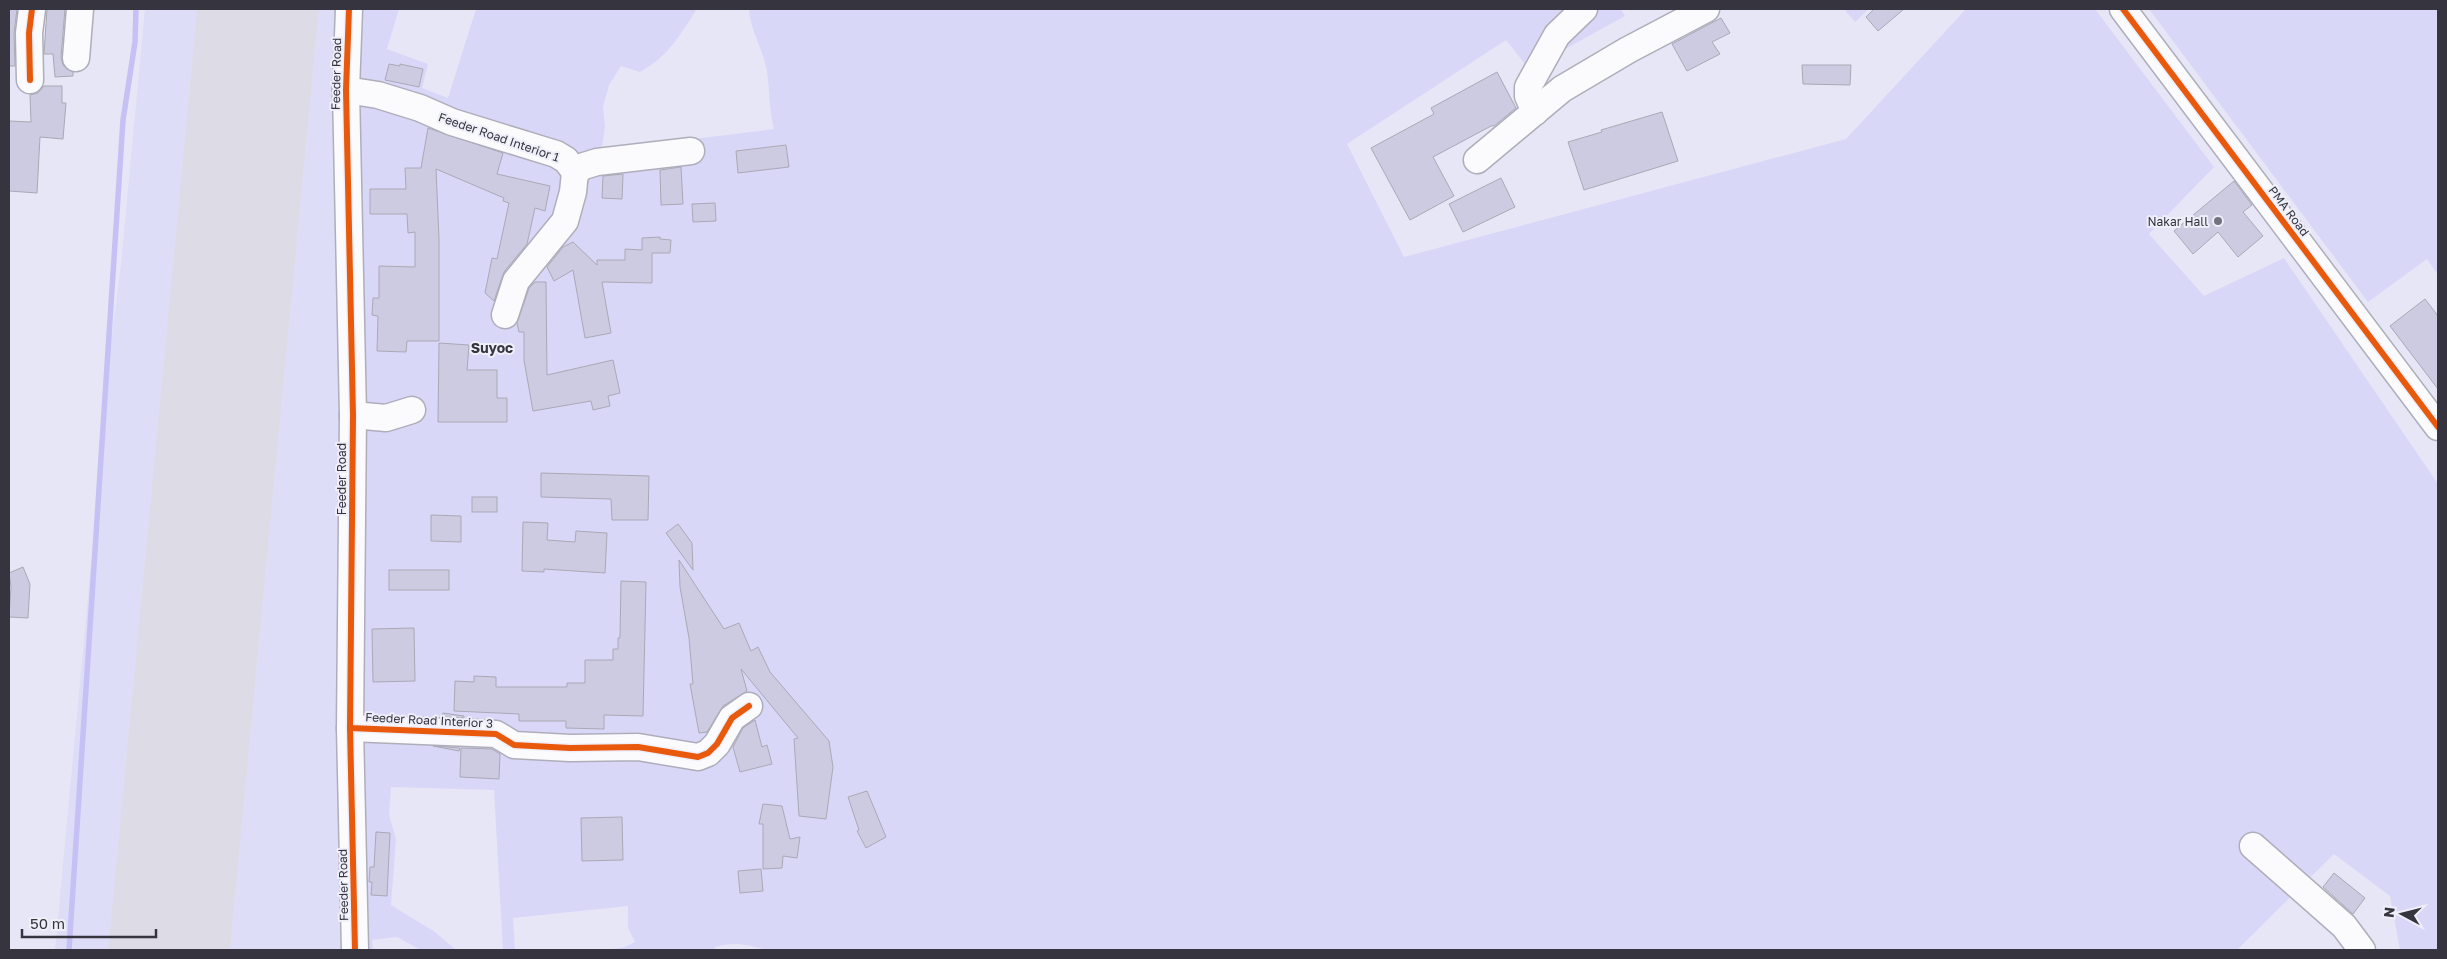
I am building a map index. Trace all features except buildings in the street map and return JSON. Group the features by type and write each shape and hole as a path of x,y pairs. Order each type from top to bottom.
{"street":[{"path":"29,82 32,9"},
{"path":"76,58 80,9"},
{"name":"Feeder Road","path":"349,9 346,90 353,415 350,728 355,950"},
{"path":"1534,112 1528,96 1528,87 1557,35 1584,9"},
{"path":"1477,160 1562,89 1628,50 1706,9"},
{"name":"PMA Road","path":"2123,9 2438,427"},
{"name":"Feeder Road Interior 1","path":"346,90 378,95 420,108 452,122 556,154 566,160 575,172"},
{"path":"505,315 516,281 565,222 573,192 575,172 584,166 597,162 691,151"},
{"path":"353,415 386,418 412,410"},
{"name":"Feeder Road Interior 3","path":"350,728 496,734 514,745 570,748 638,747 698,757 708,753 717,744 732,718 749,706"},
{"path":"2253,846 2344,926 2362,950"}],"shaded area":[{"path":"145,9 338,9 339,424 337,500 340,585 342,950 55,950 100,468 106,382 121,264"},
{"path":"338,9 399,9 387,49 428,64 422,88 448,98 476,9 697,9 673,44 659,59 640,72 621,66 609,85 603,107 605,127 602,147 622,148 774,129 765,64 752,25 749,9 1621,9 1625,16 1529,69 1506,40 1347,144 1404,257 1846,139 1966,9 2095,9 2214,167 2149,234 2204,296 2284,258 2438,484 2438,950 2400,950 2390,896 2334,854 2237,950 767,950 735,944 715,947 715,950 607,950 625,947 635,942 628,928 628,906 513,918 515,950 503,950 494,790 391,787 389,815 396,839 391,905 435,932 456,950 421,950 397,937 372,940 373,950 342,950 338,362"},
{"path":"1844,9 1869,9 1855,22"},
{"path":"2149,9 2438,9 2438,275 2427,259 2368,302"}],"waterway":[{"path":"69,950 123,120 135,42 136,9"}],"runway":[{"path":"169,950 258,9"}],"cycle path":[{"path":"30,80 29,33 32,9"},
{"path":"349,9 346,90 353,415 350,728 355,950"},
{"path":"2123,9 2438,427"},
{"path":"350,728 496,734 514,745 570,748 638,747 698,757 708,753 717,744 732,718 749,706"}],"place":[{"name":"Nakar Hall","path":"2218,221"}],"district":[{"name":"Suyoc","path":"492,347"}]}
